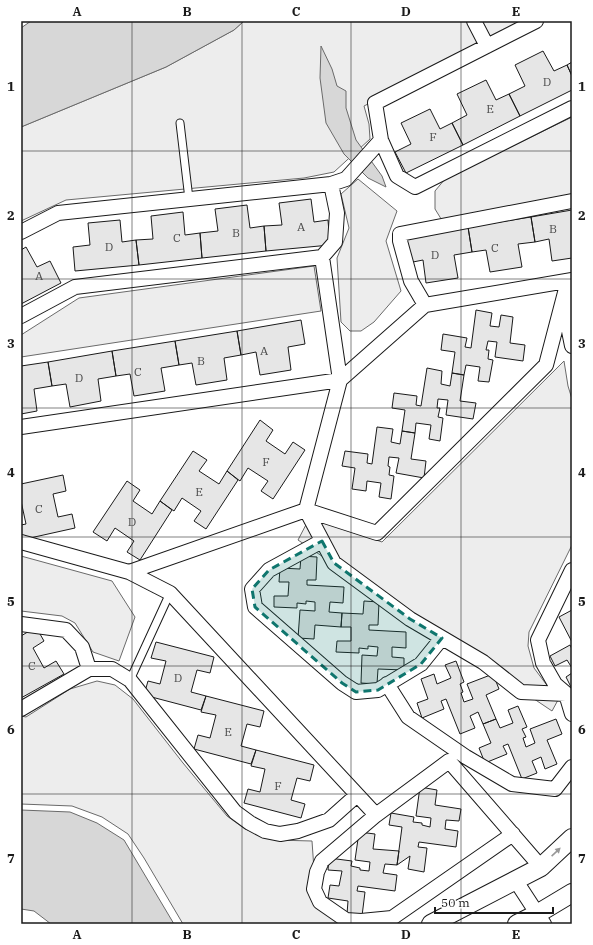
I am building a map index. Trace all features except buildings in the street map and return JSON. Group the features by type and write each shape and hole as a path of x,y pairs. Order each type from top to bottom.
{"street":[{"path":"474,21 487,46"},
{"path":"536,21 375,103 381,140 396,176 416,187 572,108"},
{"path":"21,232 58,213 331,184 346,179 381,140"},
{"path":"21,316 75,287 322,257 335,242 337,213 331,184"},
{"path":"425,305 411,281 400,241 400,234 572,201"},
{"path":"322,257 340,380 306,510 334,563 410,619 483,662 521,692 569,696"},
{"path":"21,427 340,380 425,305 570,280"},
{"path":"570,280 568,326 572,346"},
{"path":"129,572 306,510 377,534 546,365 570,280"},
{"path":"322,541 269,570 252,589 255,607 342,683 356,692 378,690 421,664 442,638"},
{"path":"21,542 129,572 170,593 376,815"},
{"path":"572,570 538,640 543,663 555,684 569,696 572,714"},
{"path":"21,624 66,630 82,647 89,670"},
{"path":"21,709 89,670 112,669 130,680 235,812 250,823 265,831 280,834 298,831 329,820 357,795"},
{"path":"387,684 408,717 466,757 512,784 555,789 572,767"},
{"path":"512,834 392,918 346,920 320,902 314,889 317,872 322,861 376,815 449,761 512,834 540,867"},
{"path":"431,924 516,881 540,867 572,838"},
{"path":"516,881 541,919"},
{"path":"517,924 541,919 572,893"}],"lane":[{"path":"180,123 189,199"},
{"path":"130,680 170,593"}],"highlighted area":[{"path":"322,541 334,563 410,619 442,638 421,664 378,690 356,692 342,683 255,607 252,589 269,570"}],"shaded area":[{"path":"31,21 244,21 234,30 166,67 21,127 21,28"},
{"path":"244,21 530,21 364,106 369,124 370,139 334,172 304,178 66,200 21,221 21,127 166,67 234,30"},
{"path":"321,46 332,69 337,86 346,91 346,108 356,140 382,176 386,187 368,178 344,154 326,123 320,78"},
{"path":"572,117 572,199 443,222 435,209 435,191 445,179"},
{"path":"358,179 397,211 386,241 401,291 374,322 361,331 350,331 341,322 337,258 349,228 341,194"},
{"path":"314,266 321,311 21,357 21,335 79,298"},
{"path":"564,361 568,386 572,399 572,545 529,632 528,646 534,668 558,700 552,711 298,540 310,517 382,542"},
{"path":"21,556 112,581 135,617 119,661 93,652 75,623 62,616 21,611"},
{"path":"97,681 115,685 133,699 227,816 245,829 275,840 312,841 315,884 343,924 183,924 128,834 102,817 72,806 21,804 21,716 26,717 70,689"},
{"path":"21,810 70,812 97,823 124,840 174,924 51,924 34,911 21,909"}]}
